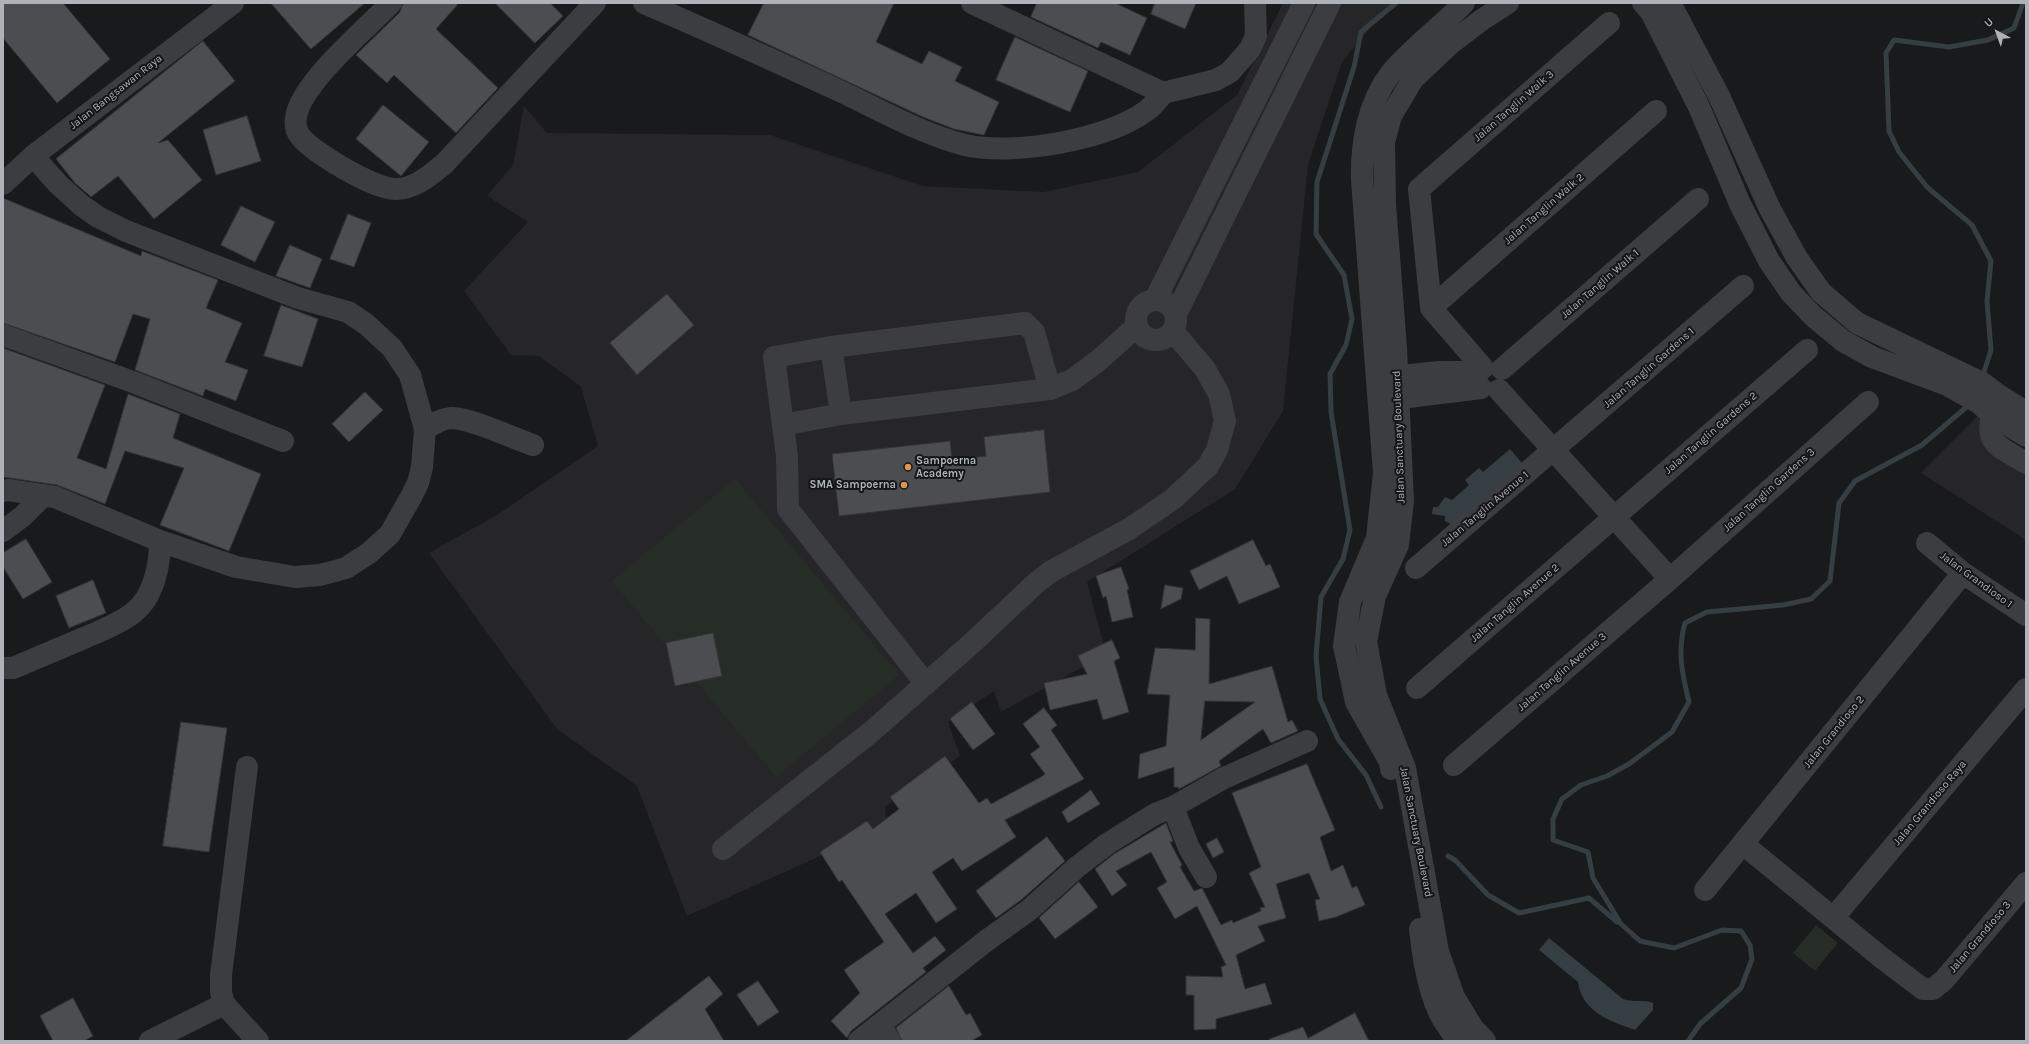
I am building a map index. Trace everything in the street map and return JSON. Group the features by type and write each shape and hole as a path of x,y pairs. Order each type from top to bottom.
{"street":[{"name":"Jalan Bangsawan Raya","path":"3,184 33,156 232,3"},
{"path":"391,3 316,78 299,105 296,118 296,128 299,135 311,147 336,164 374,184 394,189 404,188 415,184 444,164 595,3"},
{"path":"644,3 723,37 914,126 966,145 994,148 1025,147 1047,145 1098,133 1145,112 1155,104 1163,93"},
{"path":"972,3 1163,93 1216,80 1230,72 1250,49 1256,36 1255,3"},
{"path":"1155,300 1304,3"},
{"path":"723,849 871,732 926,684 1036,583 1050,572 1129,529 1173,499 1208,466 1217,450 1225,421 1219,394 1205,369 1174,323 1168,303 1155,300 1146,302 1140,308 1136,317 1137,326 1142,334 1147,338 1154,340 1162,340 1174,323 1330,3"},
{"name":"Jalan Sanctuary Boulevard","path":"1387,378 1362,180 1361,163 1365,132 1378,96 1391,74 1464,3"},
{"path":"1468,3 1482,19"},
{"name":"Jalan Sanctuary Boulevard","path":"1485,1041 1472,1027 1454,997 1438,951 1405,768 1376,695 1366,641 1375,596 1398,545 1403,501 1388,399 1384,142 1391,116 1412,78 1482,19 1508,3"},
{"path":"1643,3 1651,12 1699,107 1740,204 1770,261 1791,293 1813,316 1842,341 1872,357 2026,412"},
{"path":"1670,3 1722,102 1770,209 1797,258 1822,292 1857,323 1942,364 1988,399 2026,436"},
{"name":"Jalan Tanglin Walk 3","path":"1431,308 1419,189 1609,23"},
{"name":"Jalan Tanglin Walk 2","path":"1431,308 1656,110"},
{"path":"3,491 8,490 54,497 160,541 236,567 295,578 320,575 346,568 369,553 390,534 402,514 419,478 422,466 425,429 410,375 392,348 366,324 348,312 291,295 126,232 98,217 81,205 58,184 33,156"},
{"name":"Jalan Tanglin Walk 1","path":"1489,377 1698,199"},
{"name":"Jalan Tanglin Gardens 1","path":"1554,450 1743,286"},
{"path":"1431,308 1489,377 1670,579"},
{"path":"926,684 788,509 787,457 774,357 831,347 1025,323 1034,332 1050,389"},
{"path":"784,425 841,414 1050,389 1072,380 1098,361 1137,326"},
{"path":"3,335 133,382 283,441"},
{"path":"831,347 841,414"},
{"name":"Jalan Tanglin Gardens 2","path":"1614,517 1807,350"},
{"path":"1387,378 1439,372 1489,377"},
{"path":"1388,399 1489,377"},
{"name":"Jalan Sanctuary Boulevard","path":"1388,399 1384,473 1377,538 1350,602 1344,646 1356,702 1390,762 1409,841 1423,953 1436,1003 1447,1027 1460,1041"},
{"path":"1988,399 1990,436 1994,443 2026,463"},
{"name":"Jalan Tanglin Gardens 3","path":"1670,579 1868,402"},
{"path":"425,429 436,422 452,418 470,422 533,445"},
{"name":"Jalan Tanglin Avenue 1","path":"1416,568 1554,450"},
{"path":"3,531 23,516 44,495"},
{"name":"Jalan Tanglin Avenue 2","path":"1417,688 1614,517"},
{"path":"3,668 13,668 104,630 134,613 146,598 155,578 160,559 160,541"},
{"name":"Jalan Grandioso 1","path":"1927,543 1963,573 2026,615"},
{"name":"Jalan Grandioso 2","path":"1705,890 1963,573"},
{"name":"Jalan Tanglin Avenue 3","path":"1454,765 1670,579"},
{"name":"Jalan Grandioso Raya","path":"1834,917 2026,689"},
{"path":"859,1041 885,1033 986,941 1028,910 1077,867 1107,844 1154,814 1173,807 1224,778 1307,741"},
{"path":"247,767 221,975 221,992 224,1004 258,1041"},
{"path":"1173,807 1189,848 1206,877"},
{"path":"1743,844 1834,917"},
{"name":"Jalan Grandioso 3","path":"1834,917 1882,958 1923,989 1933,989 1944,980 2026,883"},
{"path":"150,1041 224,1004"}],"shaded area":[{"name":"Sampoerna Academy","path":"1283,3 1391,3 1342,62 1308,165 1283,411 1235,489 1087,582 1106,654 1001,712 994,691 948,722 960,756 885,807 887,826 687,916 637,786 557,729 429,553 497,515 598,446 581,387 539,356 511,355 464,291 528,222 487,196 513,165 524,106 547,133 770,135 923,186 1044,192 1138,172 1237,95"},
{"path":"1977,417 2026,451 2026,540 1921,473"},
{"path":"1510,449 1522,463 1454,526 1445,521 1445,516 1432,514 1433,507 1438,507 1445,497 1452,500 1469,485 1465,480 1479,468 1483,472"},
{"path":"735,479 899,675 776,777 612,581"},
{"path":"1816,925 1838,943 1815,971 1793,953"},
{"path":"1549,938 1623,999 1653,1003 1653,1010 1635,1030 1607,1019 1599,1014 1585,1001 1578,982 1539,950"}],"building":[{"path":"3,3 63,3 110,59 57,103 3,38"},
{"path":"271,3 365,3 311,49"},
{"path":"403,3 459,3 436,29 498,88 456,133 394,75 387,83 356,55 400,12"},
{"path":"495,3 550,3 563,16 535,43"},
{"path":"764,3 894,3 876,42 922,64 929,51 962,67 955,81 999,102 984,135 954,129 923,117 748,35"},
{"path":"1037,3 1115,3 1147,18 1130,55 1101,42 1098,48 1031,17"},
{"path":"1155,3 1196,3 1185,29 1151,14"},
{"path":"1015,37 1088,71 1070,112 996,80"},
{"path":"203,41 235,81 158,143 168,140 202,180 154,219 118,176 91,197 75,183 56,159"},
{"path":"383,105 429,142 401,176 356,139"},
{"path":"247,116 261,161 216,175 203,130"},
{"path":"3,198 141,256 142,251 218,280 206,308 242,323 225,362 248,370 236,401 205,389 203,396 135,370 150,319 133,314 115,362 3,323"},
{"path":"241,206 275,222 255,262 221,245"},
{"path":"348,214 371,223 354,267 330,259"},
{"path":"290,245 322,259 310,288 276,276"},
{"path":"667,294 694,325 637,375 610,343"},
{"path":"281,305 318,319 302,367 264,356"},
{"path":"3,348 105,385 77,458 106,469 128,394 180,414 173,438 261,474 229,551 160,525 184,468 125,451 105,504 57,485 3,477"},
{"path":"365,392 383,410 349,442 332,424"},
{"path":"1044,430 1050,492 839,516 832,454 950,441 952,460 986,456 984,437"},
{"path":"26,539 52,582 23,599 3,567 3,553"},
{"path":"1253,540 1266,566 1270,564 1280,587 1239,604 1227,576 1199,590 1190,571"},
{"path":"1121,567 1129,589 1127,590 1133,617 1112,622 1106,596 1103,598 1096,576"},
{"path":"93,580 106,613 69,628 56,596"},
{"path":"1165,585 1183,588 1181,599 1161,609"},
{"path":"1196,618 1210,619 1209,684 1272,666 1288,722 1292,720 1298,731 1271,743 1263,729 1219,761 1221,766 1179,789 1178,787 1174,787 1174,767 1138,779 1140,754 1166,746 1170,695 1147,694 1155,648 1195,650","holes":["1205,701 1255,702 1201,740"]},
{"path":"713,633 722,676 675,686 666,643"},
{"path":"1112,640 1120,658 1114,661 1129,712 1103,720 1097,699 1050,710 1044,683 1087,674 1078,656"},
{"path":"972,702 995,734 973,750 950,719"},
{"path":"1044,708 1057,725 1051,730 1084,779 1005,820 1016,837 962,871 953,858 932,872 957,909 936,923 916,893 885,914 913,953 935,936 946,950 923,968 926,972 851,1031 847,1038 831,1021 860,993 844,970 884,942 842,880 839,882 820,852 867,821 873,829 899,809 890,797 945,756 979,803 987,798 991,804 1041,777 1045,774 1030,754 1040,747 1023,724"},
{"path":"181,722 227,728 209,852 163,846"},
{"path":"1307,764 1335,830 1320,837 1331,871 1343,865 1352,888 1357,886 1365,905 1336,917 1319,921 1315,900 1320,899 1309,873 1276,884 1286,918 1258,926 1265,941 1236,955 1245,989 1265,983 1272,1004 1216,1019 1216,1029 1194,1030 1194,995 1186,995 1186,976 1223,977 1221,967 1226,965 1197,906 1175,919 1157,888 1167,882 1151,852 1116,871 1127,885 1112,896 1095,869 1114,854 1166,823 1173,841 1170,842 1182,865 1180,867 1194,891 1202,888 1221,925 1232,920 1233,923 1261,911 1260,908 1265,907 1249,873 1261,867 1232,793"},
{"path":"1091,790 1100,804 1068,823 1062,812"},
{"path":"1047,837 1065,861 1021,900 996,918 976,891"},
{"path":"1217,838 1224,852 1213,858 1206,844"},
{"path":"1079,882 1098,907 1055,939 1039,918"},
{"path":"709,976 723,994 705,1009 724,1041 626,1041"},
{"path":"758,981 779,1012 758,1026 737,995"},
{"path":"949,986 966,1015 970,1013 982,1035 971,1041 902,1041 896,1028"},
{"path":"73,998 93,1036 84,1041 53,1041 40,1016"},
{"path":"1355,1013 1369,1041 1270,1041 1269,1039 1303,1027 1308,1038"}],"waterway":[{"path":"1381,807 1366,775 1338,739 1320,699 1316,656 1321,597 1343,559 1350,530 1331,412 1330,374 1346,345 1352,319 1344,275 1316,234 1317,182 1354,67 1361,32 1396,3"},
{"path":"1982,378 1991,350 1987,301 1991,261 1972,225 1927,187 1899,152 1889,131 1886,53 1894,40 1949,47 1988,40 2014,28 2023,3"},
{"path":"1688,1041 1700,1024 1741,988 1752,959 1750,945 1741,931 1722,930 1674,948 1640,941 1621,924 1593,878 1588,852 1553,840 1553,819 1562,799 1581,785 1607,776 1629,764 1672,732 1689,702 1681,662 1681,644 1685,623 1707,612 1783,605 1811,599 1830,581 1839,503 1855,481 1922,445 1970,404"},
{"path":"1448,856 1455,860 1488,895 1519,913 1589,898 1617,922"}],"place":[{"name":"Sampoerna Academy","path":"908,467"},
{"name":"SMA Sampoerna","path":"904,485"}]}
